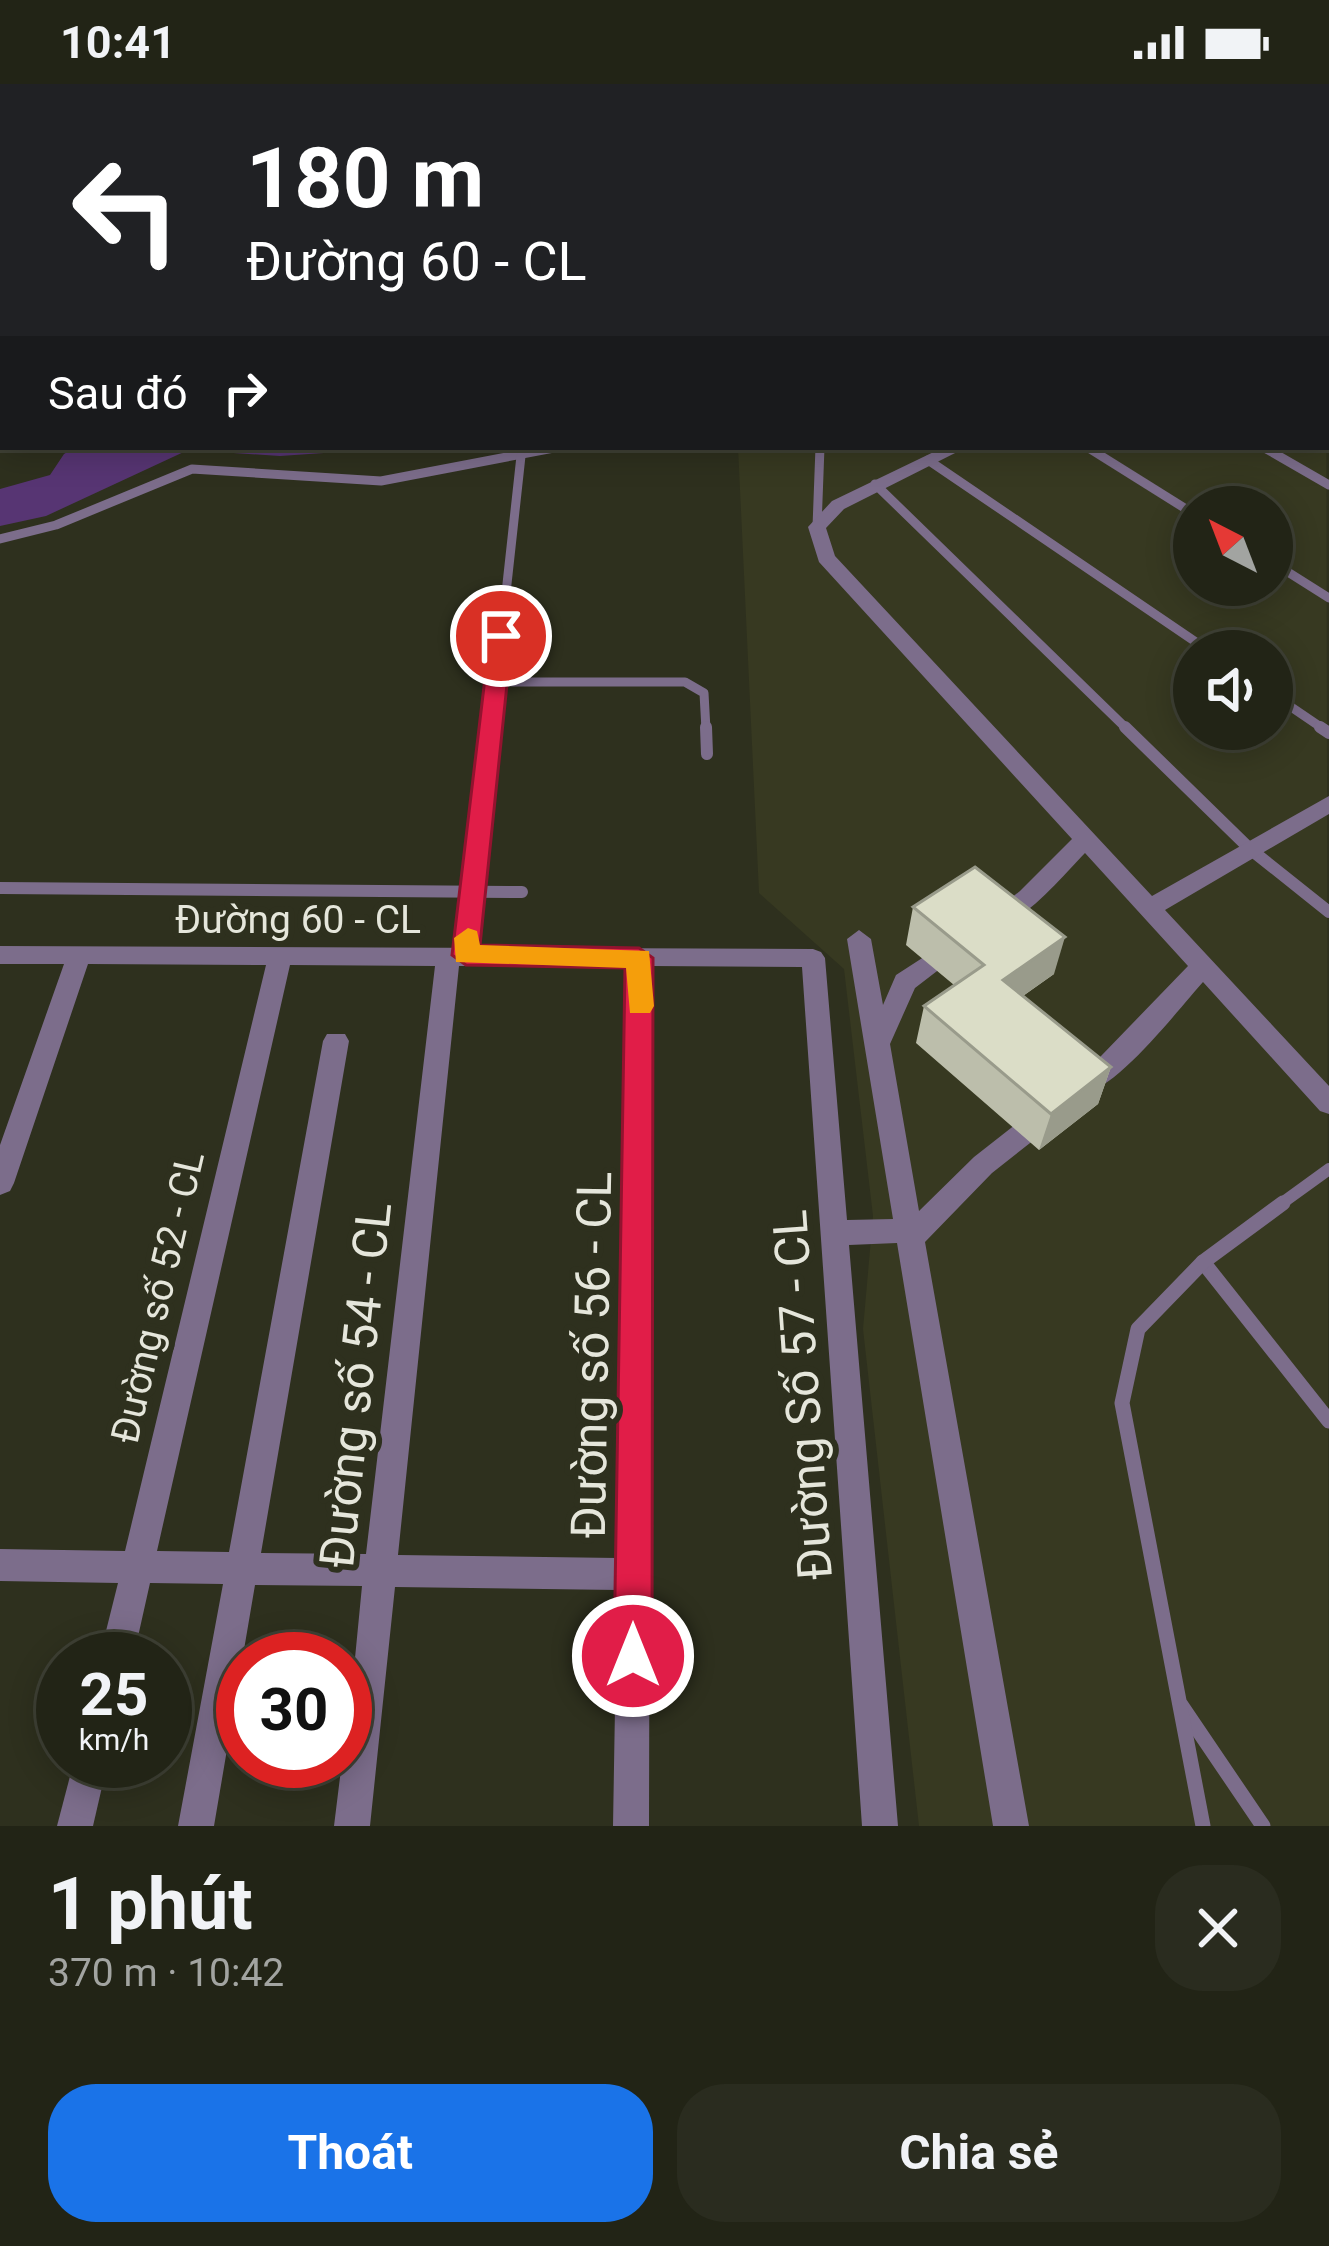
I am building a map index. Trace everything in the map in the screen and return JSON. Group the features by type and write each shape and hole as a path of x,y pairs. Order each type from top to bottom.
{"street":[{"path":"951,450 838,505 817,527 826,558 1329,1103"},
{"path":"1149,908 1329,803"},
{"path":"880,1038 905,982 1028,897 1085,838"},
{"path":"859,939 880,1038 1011,1826"},
{"path":"0,1183 80,954"},
{"name":"Đường 60 - CL","path":"0,955 813,958"},
{"name":"Đường số 52 - CL","path":"123,1632 280,955"},
{"name":"Đường số 54 - CL","path":"352,1826 457,955"},
{"name":"Đường số 56 - CL","path":"632,1826 639,958"},
{"name":"Đường Số 57 - CL","path":"813,958 880,1826"},
{"path":"834,1233 912,1233 982,1165 1118,1060 1203,966"},
{"path":"196,1826 336,1041"},
{"path":"0,1565 633,1574"},
{"path":"75,1826 84,1788"}],"lane":[{"path":"0,539 56,525 192,469 381,481 546,450"},
{"path":"817,527 820,450"},
{"path":"1092,450 1173,501"},
{"path":"1268,450 1329,485"},
{"path":"457,955 473,892 521,456"},
{"path":"928,460 1178,630"},
{"path":"875,484 1250,849 1329,912"},
{"path":"1293,575 1329,598"},
{"path":"496,682 686,682 704,693 707,754"},
{"path":"1293,708 1329,733"},
{"path":"0,888 522,892"},
{"path":"1204,1826 1122,1403 1138,1329 1203,1262 1329,1169"},
{"path":"1203,1262 1329,1421"},
{"path":"1178,1699 1263,1826"}],"shaded area":[{"path":"71,450 188,450 46,516 0,526 0,489 50,475"},
{"path":"188,450 367,450 280,456"},
{"path":"738,450 1326,450 1329,1826 919,1826 863,1329 873,1216 844,969 759,893"}],"building":[{"path":"975,867 1065,937 1003,980 1111,1067 1051,1114 924,1006 984,965 913,907"}],"slow traffic":[{"path":"468,938 466,955 639,958 640,1006"}],"route":[{"path":"501,636 466,955 639,958 633,1656"}]}
